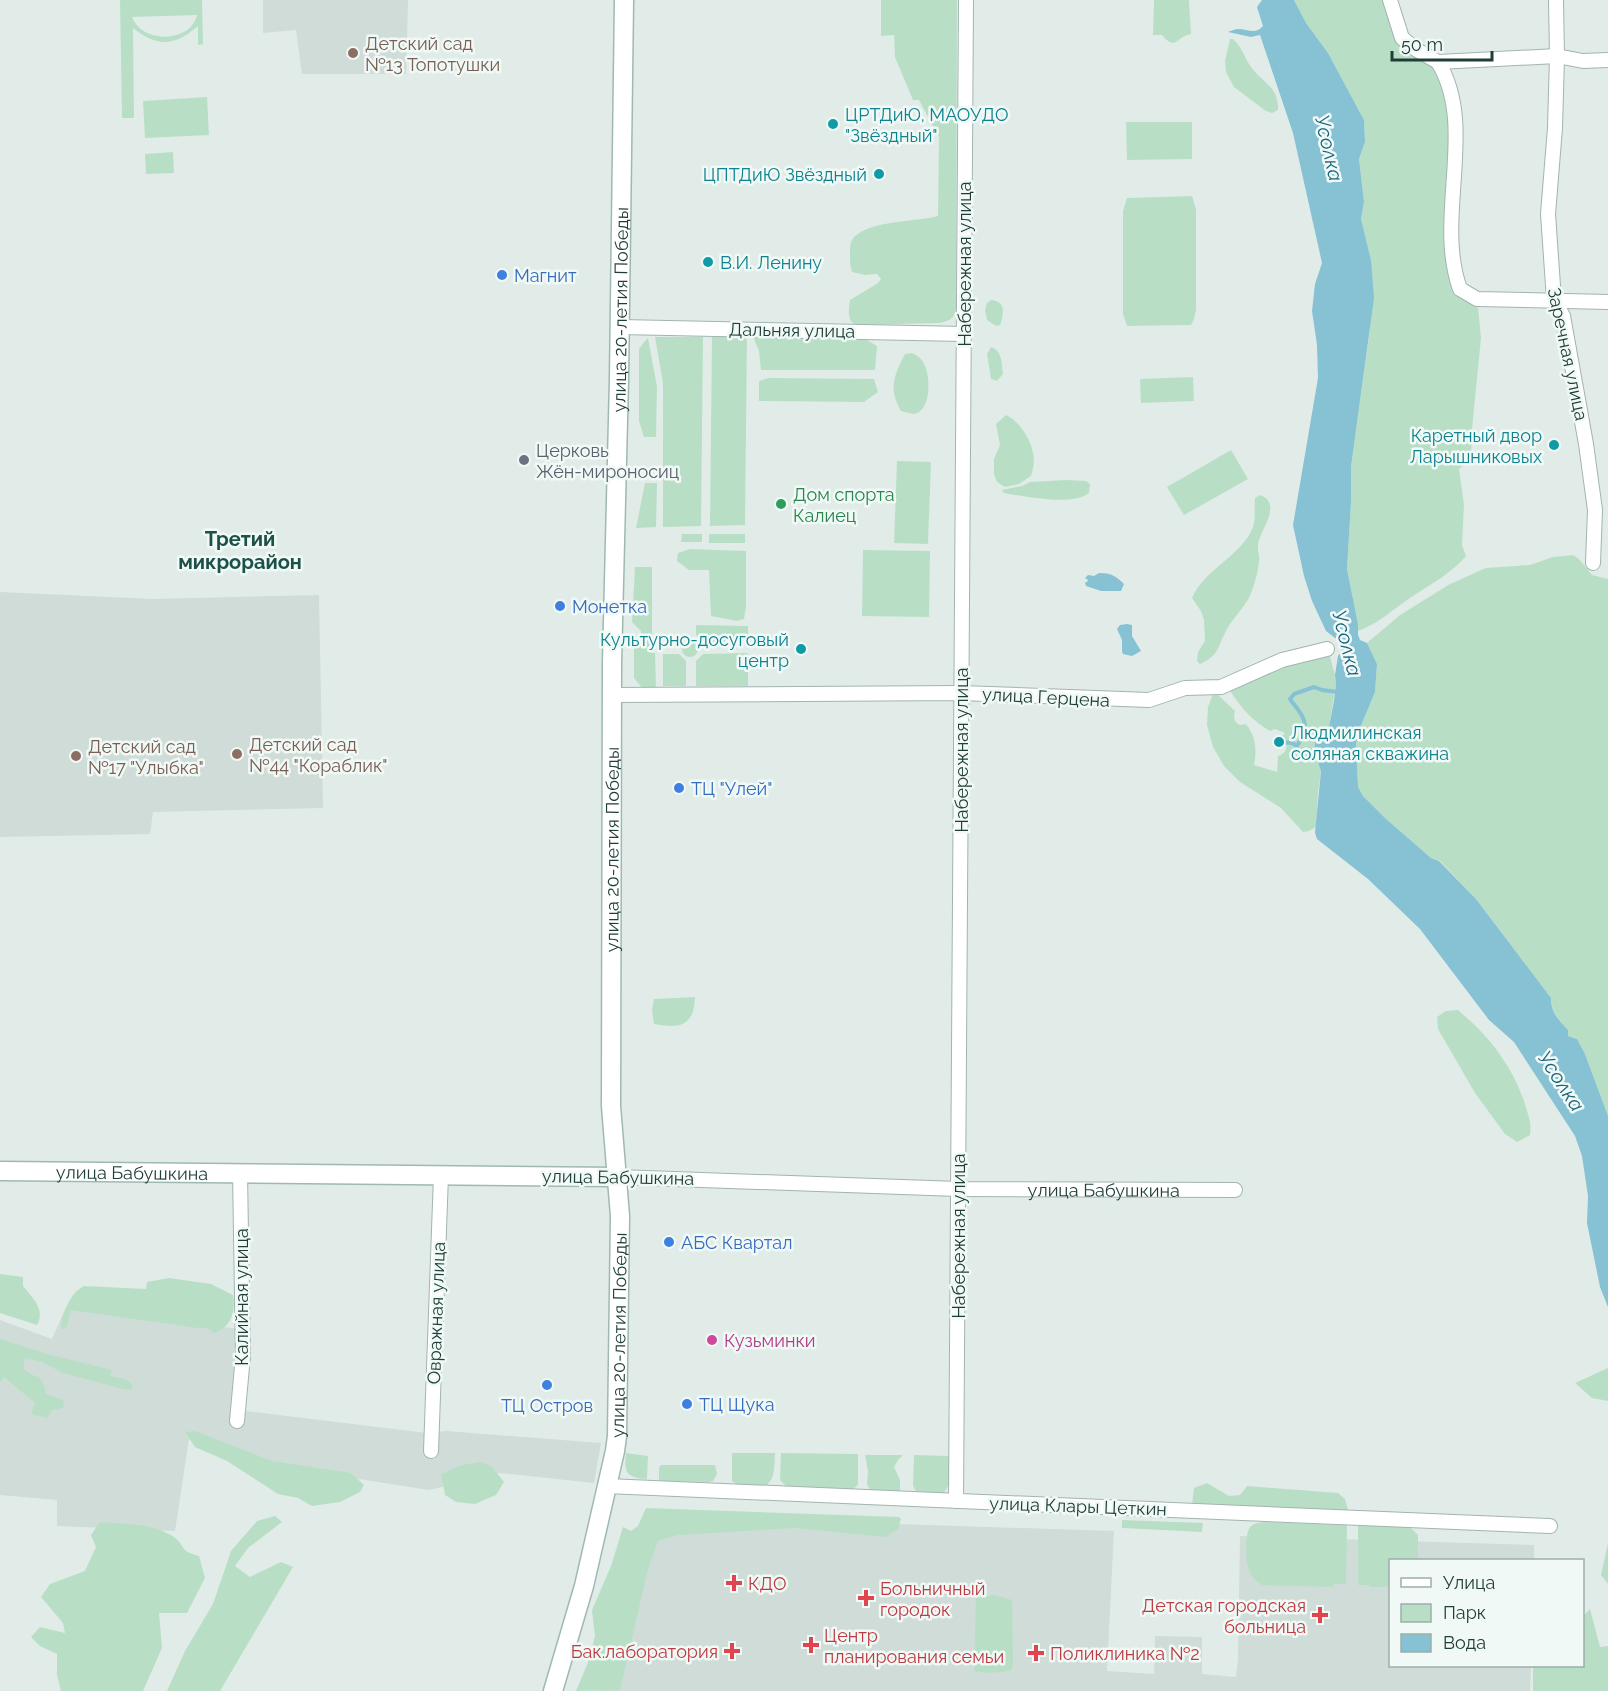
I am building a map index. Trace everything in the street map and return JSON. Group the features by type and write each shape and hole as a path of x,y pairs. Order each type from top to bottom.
{"street":[{"name":"улица 20-летия Победы","path":"553,1691 584,1586 617,1436 620,1216 611,1106 612,695 624,0"},
{"name":"Набережная улица","path":"956,1501 966,0"},
{"path":"1390,0 1402,38 1438,62 1446,75 1452,96 1455,142 1451,247 1454,274 1460,289 1477,299 1608,302"},
{"name":"Заречная улица","path":"1556,0 1555,128 1548,214 1554,300 1563,316 1586,444 1595,510 1593,563"},
{"path":"1438,62 1557,56 1583,61 1608,60"},
{"name":"Дальняя улица","path":"620,327 964,334"},
{"name":"улица Герцена","path":"612,695 962,693 1149,700 1179,689 1221,687 1282,660 1326,649"},
{"name":"улица Бабушкина","path":"0,1171 618,1177 958,1189 1235,1190"},
{"name":"Калийная улица","path":"237,1421 243,1356 240,1173"},
{"name":"Овражная улица","path":"431,1451 441,1175"},
{"name":"улица Клары Цеткин","path":"606,1486 1550,1526"}],"shaded area":[{"name":"Детский сад №13 Топотушки","path":"263,0 408,0 406,74 302,74 296,30 263,33"},
{"path":"0,592 153,599 319,595 323,808 153,812 150,834 0,837"},
{"path":"66,1307 247,1330 245,1411 427,1433 446,1431 601,1443 594,1483 500,1473 429,1490 257,1463 189,1439 175,1531 57,1526 57,1500 0,1495 0,1320 52,1339"},
{"name":"Больничный городок","path":"646,1516 1114,1531 1107,1671 1154,1674 1155,1636 1202,1637 1202,1674 1236,1677 1240,1536 1534,1545 1534,1559 1389,1559 1389,1667 1531,1667 1530,1691 597,1691"}],"green space":[{"path":"120,0 202,0 203,44 198,45 198,26 181,38 166,42 150,39 133,28 134,118 122,118","holes":["197,15 193,24 186,31 176,35 155,36 137,26 132,17"]},
{"path":"881,0 957,0 956,312 950,319 940,323 857,325 851,321 849,315 850,300 881,279 877,274 865,275 852,272 850,247 855,236 884,224 938,216 939,137 919,100 913,100 895,57 894,35 881,36"},
{"path":"1154,0 1189,0 1191,34 1174,43 1162,35 1153,35"},
{"path":"1294,0 1387,0 1399,35 1435,64 1450,106 1447,244 1471,301 1478,308 1481,338 1471,458 1459,469 1464,505 1462,545 1466,556 1440,579 1378,621 1358,631 1347,569 1351,467 1370,329 1371,260 1361,219 1364,202 1359,159 1365,142 1364,120 1328,53 1306,23"},
{"path":"1230,39 1236,42 1251,67 1273,90 1278,102 1278,110 1272,113 1266,111 1234,87 1226,72 1225,61"},
{"path":"207,97 209,135 145,138 143,101"},
{"path":"1126,122 1192,122 1192,159 1127,160"},
{"path":"173,152 174,173 146,174 145,154"},
{"path":"1192,196 1196,209 1196,310 1191,325 1127,326 1123,314 1123,211 1127,198"},
{"path":"991,300 999,303 1003,309 1000,325 996,326 987,320 985,310 987,303"},
{"path":"762,333 789,340 801,335 821,340 867,340 877,346 875,370 761,370 759,351 753,337"},
{"path":"655,337 703,337 701,526 663,527 663,383"},
{"path":"712,337 747,337 745,525 710,526"},
{"path":"648,338 657,387 656,437 644,437 639,421 639,349"},
{"path":"991,347 997,351 1002,362 1003,374 997,381 991,379 987,354"},
{"path":"912,353 923,362 929,388 923,408 915,414 901,411 894,389 895,376 905,354"},
{"path":"1193,377 1194,401 1141,403 1140,379"},
{"path":"769,378 874,379 878,392 864,402 759,401 759,381"},
{"path":"1006,415 1012,418 1026,434 1034,461 1031,476 1019,484 1005,487 997,482 994,474 994,459 1000,445 996,424"},
{"path":"1231,450 1248,479 1184,515 1167,487"},
{"path":"897,461 931,462 928,544 894,543"},
{"path":"1086,481 1090,484 1089,493 1072,499 1050,500 1004,493 1002,490 1030,482"},
{"path":"645,483 657,483 656,527 636,528"},
{"path":"1260,495 1267,499 1270,510 1258,544 1259,562 1252,590 1249,598 1227,628 1216,652 1200,664 1197,661 1198,652 1205,641 1204,620 1192,598 1205,578 1232,555 1247,537 1254,524 1255,498"},
{"path":"682,534 702,534 702,542 681,542"},
{"path":"709,534 745,534 745,543 709,543"},
{"path":"690,549 746,551 744,619 737,621 711,616 709,570 689,570 677,561 678,553"},
{"path":"863,550 930,551 929,617 862,616"},
{"path":"1573,555 1592,575 1608,579 1608,1116 1585,1054 1577,1039 1568,1036 1568,1030 1554,1012 1551,998 1476,899 1440,861 1431,858 1385,818 1363,796 1358,787 1356,744 1375,692 1377,664 1367,643 1400,615 1450,584 1486,568 1530,565 1553,557"},
{"path":"635,567 652,567 652,653 655,653 656,689 643,689 634,678 634,642 641,638 641,631 632,622"},
{"path":"696,625 748,626 748,641 703,642 696,635"},
{"path":"687,641 693,641 698,649 696,655 687,657 682,652 682,646"},
{"path":"748,653 748,686 696,686 696,661 703,654"},
{"path":"1329,653 1336,684 1329,727 1315,743 1314,751 1321,771 1316,827 1303,832 1281,808 1240,782 1224,766 1213,747 1207,725 1208,707 1214,691 1235,711 1236,722 1240,725 1246,724 1252,734 1255,743 1254,765 1277,772 1278,756 1284,753 1286,748 1286,742 1282,736 1285,733 1275,729 1270,731 1257,722 1241,706 1228,687 1284,663"},
{"path":"663,654 679,654 686,661 686,686 663,686"},
{"path":"695,997 692,1014 684,1023 671,1026 654,1024 652,1010 654,999"},
{"path":"1458,1010 1480,1030 1498,1052 1520,1090 1530,1123 1530,1135 1517,1142 1505,1134 1475,1093 1438,1029 1437,1017 1446,1011"},
{"path":"0,1274 23,1277 23,1286 39,1309 37,1325 0,1313"},
{"path":"169,1278 211,1284 233,1295 233,1313 225,1327 214,1333 206,1328 71,1310 67,1326 63,1330 61,1327 68,1303 84,1286 146,1289 147,1282"},
{"path":"0,1339 47,1354 112,1370 110,1376 126,1380 133,1387 130,1390 123,1389 63,1373 42,1362 25,1358 23,1369 39,1377 46,1394 64,1400 63,1408 52,1410 47,1418 31,1414 35,1403 4,1377 0,1382"},
{"path":"1608,1368 1608,1401 1592,1398 1575,1383"},
{"path":"195,1431 272,1461 351,1473 364,1485 360,1492 340,1502 312,1506 298,1498 278,1494 227,1461 195,1447 185,1432"},
{"path":"626,1453 648,1456 647,1479 628,1473 625,1465"},
{"path":"732,1453 775,1453 774,1470 770,1482 767,1485 736,1484 732,1481"},
{"path":"781,1453 858,1454 858,1485 853,1489 786,1486 780,1480"},
{"path":"865,1455 903,1455 894,1467 900,1480 900,1491 870,1490 867,1484 868,1471"},
{"path":"914,1455 949,1456 949,1481 943,1493 916,1491 913,1486"},
{"path":"481,1462 492,1467 504,1482 496,1495 475,1504 456,1502 445,1495 441,1474 462,1465"},
{"path":"661,1465 715,1465 717,1474 713,1481 709,1482 661,1481 659,1480 659,1468"},
{"path":"1207,1483 1229,1496 1240,1495 1247,1486 1338,1493 1345,1499 1348,1510 1246,1508 1192,1504 1194,1488"},
{"path":"646,1508 899,1517 901,1519 898,1529 885,1537 796,1528 677,1535 658,1541 648,1569 620,1690 576,1691 589,1660 595,1636 592,1610 611,1566 623,1527 631,1531 638,1526"},
{"path":"275,1516 282,1522 248,1548 235,1566 250,1577 281,1562 293,1567 220,1691 167,1691 185,1651 213,1604 231,1551 257,1521"},
{"path":"1122,1520 1203,1523 1202,1532 1122,1528"},
{"path":"100,1522 138,1525 166,1532 178,1540 185,1550 199,1556 205,1578 187,1613 159,1613 162,1648 143,1691 61,1691 57,1675 57,1654 40,1646 31,1637 40,1627 65,1633 63,1623 41,1597 50,1584 85,1571 96,1547 91,1535"},
{"path":"1264,1522 1347,1525 1346,1584 1334,1584 1333,1587 1262,1585 1249,1571 1246,1544 1250,1527"},
{"path":"1358,1526 1409,1526 1418,1535 1418,1559 1389,1559 1389,1587 1358,1585"},
{"path":"1608,1543 1608,1584 1601,1575"},
{"path":"994,1595 1012,1600 1013,1665 1011,1670 1003,1672 974,1671 976,1598"},
{"path":"1590,1609 1600,1647 1608,1646 1608,1691 1533,1691 1533,1667 1584,1667 1584,1615"}],"water":[{"name":"Усолка","path":"1262,0 1294,0 1306,23 1328,53 1364,120 1365,142 1359,159 1364,202 1361,219 1371,260 1374,298 1351,467 1347,569 1358,624 1358,635 1360,640 1367,643 1377,664 1375,692 1356,744 1358,787 1363,796 1385,818 1431,858 1439,861 1476,899 1551,998 1554,1012 1568,1030 1568,1036 1577,1039 1585,1054 1608,1116 1608,1307 1600,1287 1587,1223 1588,1196 1582,1156 1575,1136 1514,1042 1489,1020 1420,929 1368,879 1317,839 1315,833 1321,771 1314,751 1315,743 1329,727 1338,656 1342,651 1339,641 1326,631 1312,601 1293,525 1318,378 1317,345 1312,311 1315,284 1322,263 1293,133 1260,35 1251,37 1228,32 1238,29 1254,31 1260,29 1263,26 1257,7"},
{"path":"1099,573 1110,574 1118,579 1124,584 1121,591 1101,591 1086,586 1085,582 1088,580 1085,578 1088,575 1094,576"},
{"path":"1120,625 1132,625 1132,636 1141,651 1132,656 1123,654 1122,640 1117,629"}],"waterway":[{"path":"1279,742 1292,743 1297,746 1304,733 1305,725 1302,716 1290,699 1294,694 1314,687 1338,692"}],"place":[{"name":"Детский сад №13 Топотушки","path":"353,53"},
{"name":"ЦРТДиЮ, МАОУДО \"Звёздный\"","path":"833,124"},
{"name":"ЦПТДиЮ Звёздный","path":"879,174"},
{"name":"В.И. Ленину","path":"708,262"},
{"name":"Магнит","path":"502,275"},
{"name":"Каретный двор Ларышниковых","path":"1554,445"},
{"name":"Церковь Жён-мироносиц","path":"524,460"},
{"name":"Дом спорта Калиец","path":"781,504"},
{"name":"Монетка","path":"560,606"},
{"name":"Культурно-досуговый центр","path":"801,649"},
{"name":"Людмилинская соляная скважина","path":"1279,742"},
{"name":"Детский сад №44 \"Кораблик\"","path":"237,754"},
{"name":"Детский сад №17 \"Улыбка\"","path":"76,756"},
{"name":"ТЦ \"Улей\"","path":"679,788"},
{"name":"АБС Квартал","path":"669,1242"},
{"name":"Кузьминки","path":"712,1340"},
{"name":"ТЦ Остров","path":"547,1385"},
{"name":"ТЦ Щука","path":"687,1404"},
{"name":"КДО","path":"734,1583"},
{"name":"Больничный городок","path":"866,1598"},
{"name":"Детская городская больница","path":"1320,1615"},
{"name":"Центр планирования семьи","path":"811,1645"},
{"name":"Бак.лаборатория","path":"732,1651"},
{"name":"Поликлиника №2","path":"1036,1653"}],"district":[{"name":"Третий микрорайон","path":"240,550"}]}
